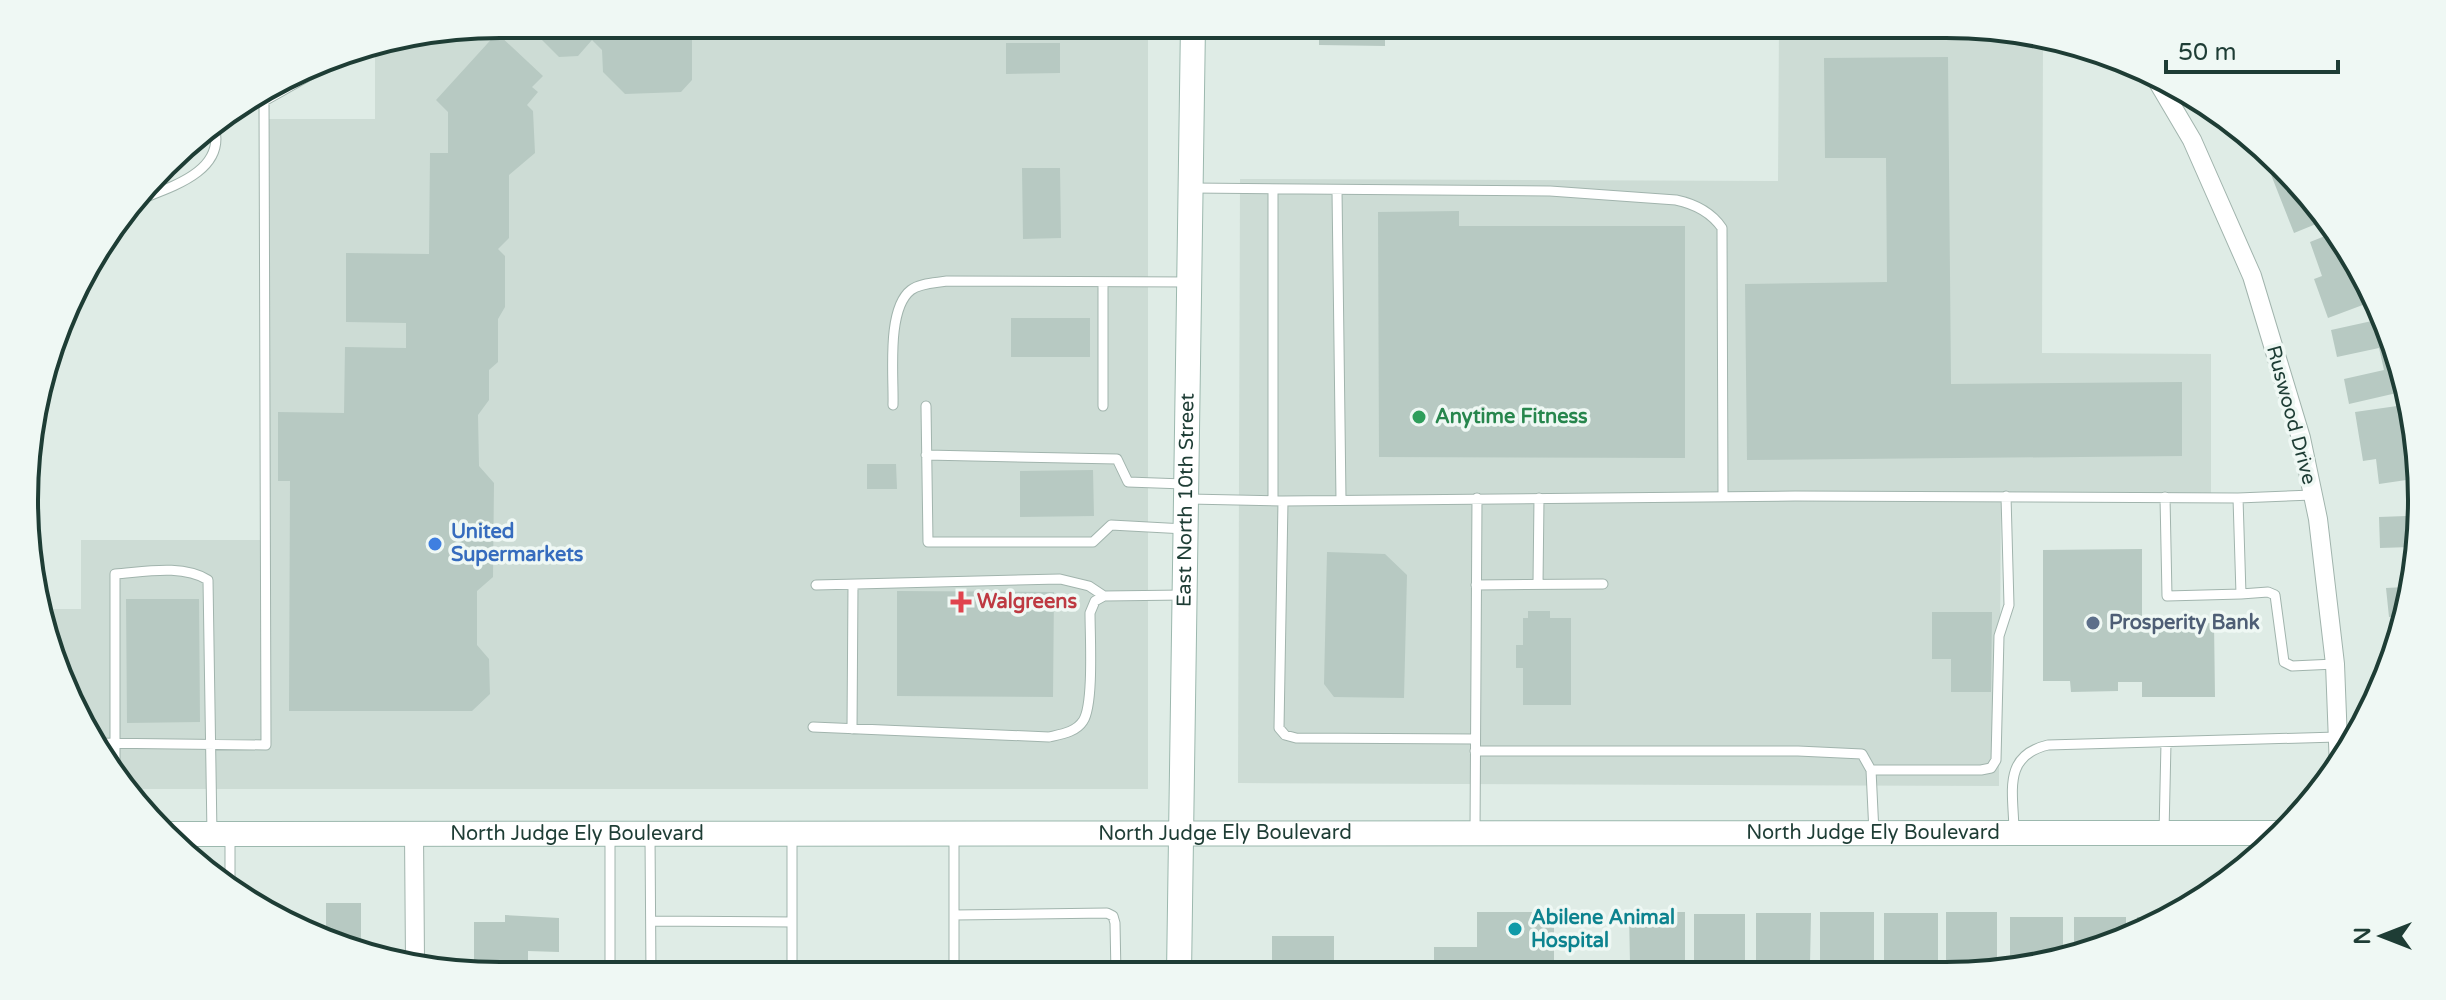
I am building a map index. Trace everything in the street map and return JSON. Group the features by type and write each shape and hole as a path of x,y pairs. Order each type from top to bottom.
{"main road":[{"name":"East North 10th Street","path":"1179,962 1193,38"},
{"name":"North Judge Ely Boulevard","path":"181,834 2266,833"}],"street":[{"name":"Ruswood Drive","path":"2165,94 2192,140 2252,276 2301,438 2313,495 2335,664 2338,744"},
{"path":"414,833 415,954"}],"lane":[{"path":"108,744 266,745 264,103"},
{"path":"154,194 178,185 211,162 215,136"},
{"path":"1190,188 1550,191 1694,204 1722,228 1723,497"},
{"path":"1273,190 1279,728 1285,735 1296,738 1475,739"},
{"path":"1337,190 1341,500"},
{"path":"893,405 894,326 899,306 910,290 947,281 1189,282"},
{"path":"1103,283 1103,406"},
{"path":"926,406 928,542 1093,542 1111,525 1185,529"},
{"path":"926,455 1117,459 1128,482 1185,492 1278,501 2006,496 2238,498 2313,495"},
{"path":"1871,770 1981,770 1991,768 1996,760 1999,636 2009,605 2006,496"},
{"path":"2165,497 2167,596 2268,592 2275,595 2284,662 2292,666 2335,664"},
{"path":"1475,833 1477,498"},
{"path":"1538,584 1539,498"},
{"path":"2238,498 2241,594"},
{"path":"114,754 115,574 178,571 199,574 208,580 210,744 228,873"},
{"path":"816,585 1060,579 1089,586 1104,596"},
{"path":"1476,585 1603,584"},
{"path":"852,729 853,585"},
{"path":"813,727 1049,737 1069,732 1083,722 1089,707 1090,613 1095,601 1104,596 1184,595"},
{"path":"2014,833 2014,772 2020,758 2031,749 2048,745 2338,737"},
{"path":"2164,833 2166,743"},
{"path":"1475,751 1798,751 1862,754 1871,770 1874,833"},
{"path":"610,833 610,962"},
{"path":"650,833 651,962"},
{"path":"792,833 792,962"},
{"path":"954,833 954,962"},
{"path":"954,915 1107,913 1113,916 1115,923 1116,962"},
{"path":"651,921 792,922"}],"shaded area":[{"path":"500,38 1148,38 1148,789 140,789 116,757 86,704 73,677 51,609 81,609 81,540 267,540 267,119 375,119 375,56 440,42"},
{"path":"1779,38 1976,39 2043,49 2042,353 2211,354 2211,499 2001,499 1999,786 1238,783 1240,179 1778,181"}],"building":[{"path":"492,38 502,38 543,76 532,87 538,92 527,105 533,111 535,153 509,175 509,238 498,249 505,256 505,307 498,319 498,362 489,370 489,400 478,415 479,466 494,483 493,577 477,591 477,645 489,659 490,694 472,711 289,711 290,481 278,481 278,412 344,413 345,347 406,348 406,323 346,322 346,253 429,254 430,153 448,153 448,112 436,100"},
{"path":"540,38 692,38 692,80 681,92 625,94 603,72 602,50 592,40 578,56 559,57"},
{"path":"1319,38 1385,38 1385,46 1319,45"},
{"path":"1006,43 1060,43 1060,73 1006,74"},
{"path":"1948,57 1951,384 2182,382 2182,456 1747,460 1745,284 1887,282 1886,158 1825,158 1824,58"},
{"path":"1022,168 1060,168 1061,238 1023,239"},
{"path":"2269,169 2316,224 2294,233"},
{"path":"1459,211 1459,226 1685,226 1685,458 1379,457 1378,212"},
{"path":"2325,236 2364,304 2328,318 2314,279 2322,276 2310,242"},
{"path":"1011,318 1090,318 1090,357 1011,357"},
{"path":"2372,321 2395,393 2349,404 2344,379 2384,370 2379,348 2337,357 2331,330"},
{"path":"2398,406 2407,480 2379,484 2376,459 2363,461 2355,412"},
{"path":"867,464 896,464 897,489 867,489"},
{"path":"1093,470 1094,516 1020,517 1020,471"},
{"path":"2408,500 2405,547 2380,548 2379,517 2406,516"},
{"name":"Prosperity Bank","path":"2142,549 2142,623 2214,623 2215,697 2142,697 2142,682 2118,682 2118,691 2071,692 2070,681 2043,681 2043,550"},
{"path":"1327,552 1385,554 1407,575 1404,698 1334,697 1324,684"},
{"path":"2399,587 2393,617 2389,617 2386,588"},
{"name":"Walgreens","path":"897,591 1054,592 1053,697 897,696"},
{"path":"126,599 199,599 200,722 127,723"},
{"path":"1528,611 1550,611 1550,618 1571,618 1571,705 1523,705 1523,668 1516,668 1516,645 1523,645 1523,618 1528,618"},
{"path":"1932,612 1992,612 1991,692 1951,692 1951,659 1932,659"},
{"path":"326,903 361,903 361,940 321,926 326,926"},
{"name":"Abilene Animal Hospital","path":"1477,912 1554,912 1554,962 1434,962 1434,947 1477,947"},
{"path":"1629,912 1685,912 1685,962 1630,962"},
{"path":"1820,912 1874,912 1874,962 1820,962"},
{"path":"1946,912 1997,912 1997,959 1946,962"},
{"path":"1756,913 1811,913 1810,962 1756,962"},
{"path":"1884,913 1938,913 1938,962 1884,962"},
{"path":"1694,914 1745,914 1745,962 1694,962"},
{"path":"505,915 559,918 559,952 528,951 528,962 474,961 474,922 505,922"},
{"path":"2010,917 2063,917 2063,947 2010,957"},
{"path":"2074,917 2126,917 2126,926 2074,944"},
{"path":"1272,936 1334,936 1334,962 1272,962"},
{"path":"883,960 919,960 919,962"}],"place":[{"name":"Anytime Fitness","path":"1419,417"},
{"name":"United Supermarkets","path":"435,544"},
{"name":"Walgreens","path":"961,602"},
{"name":"Prosperity Bank","path":"2093,623"},
{"name":"Abilene Animal Hospital","path":"1515,929"}]}
